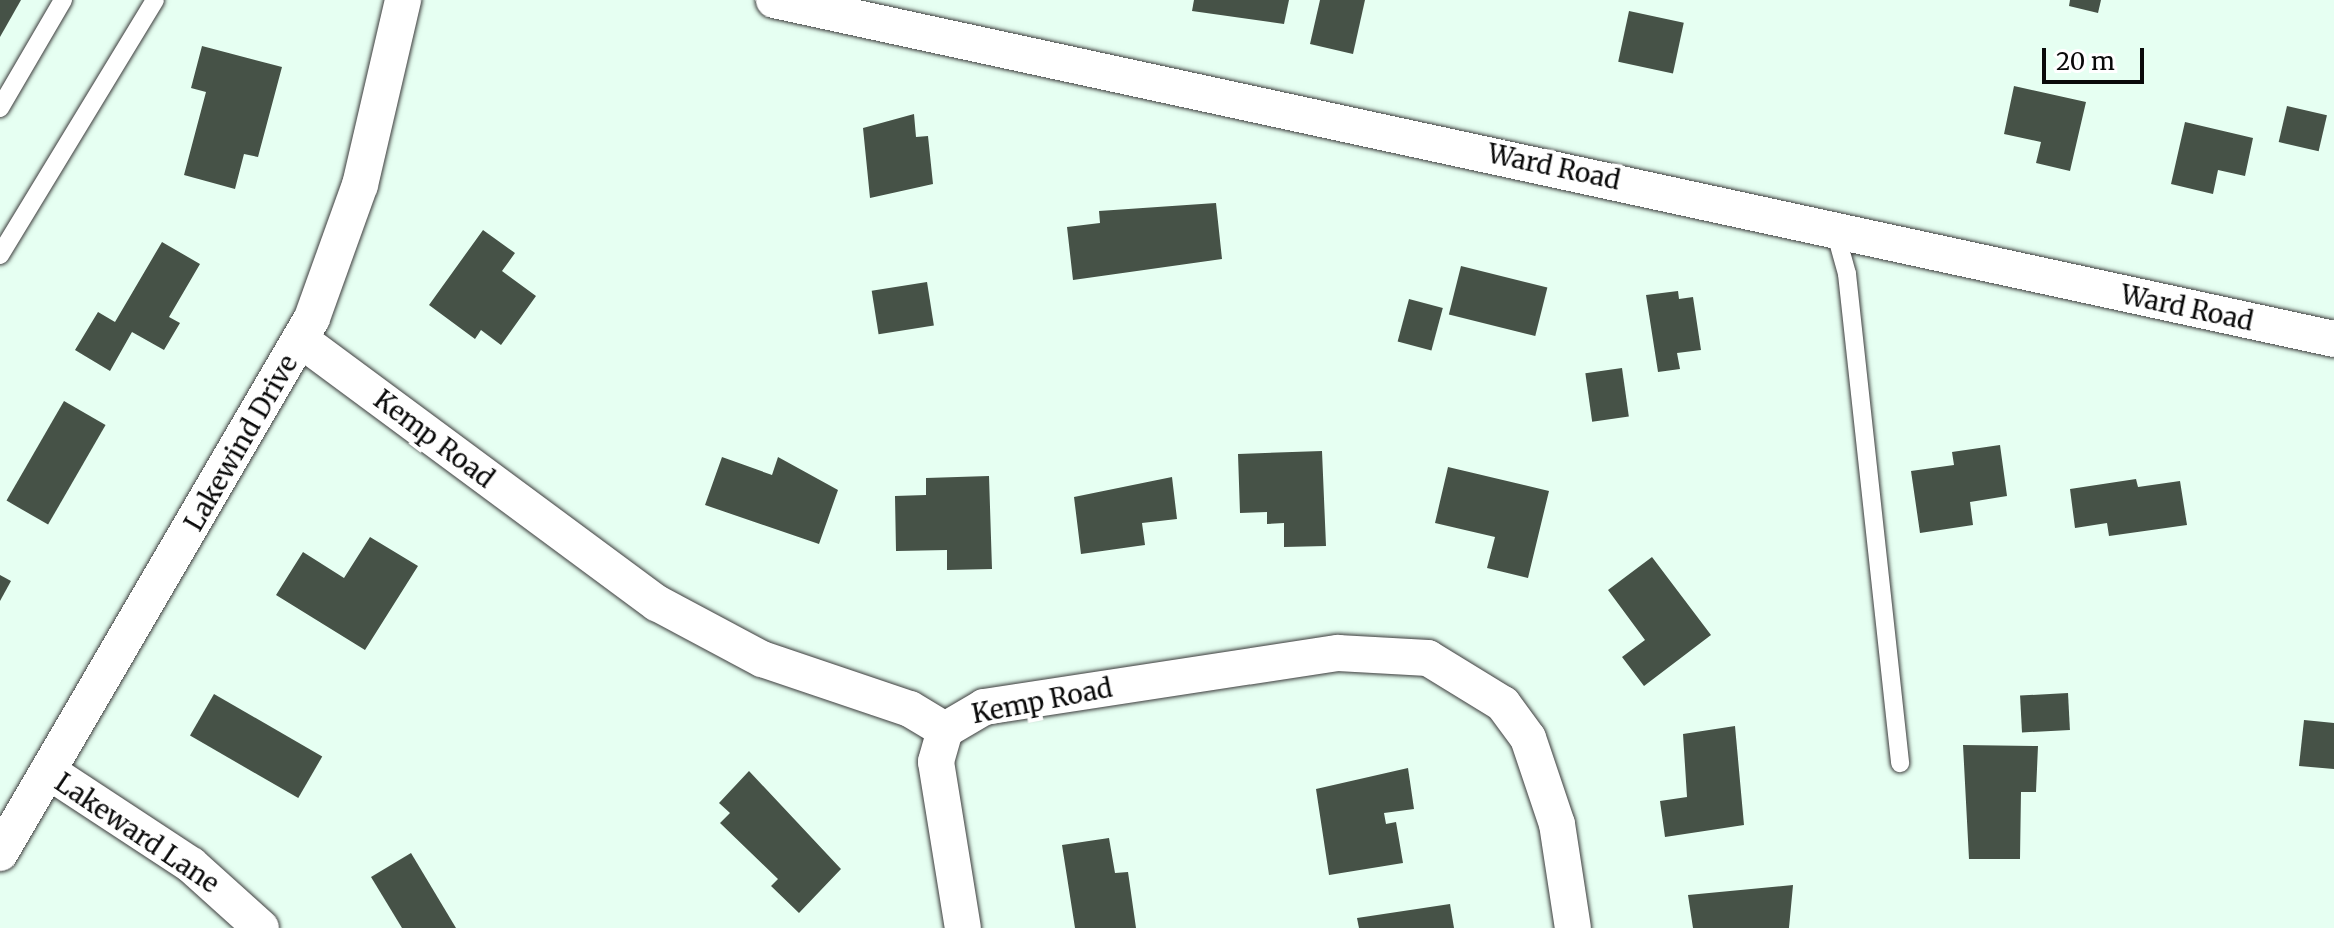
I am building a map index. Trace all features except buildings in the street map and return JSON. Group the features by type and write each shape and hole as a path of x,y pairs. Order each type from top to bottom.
{"street":[{"name":"Lakewind Drive","path":"0,853 301,340 351,214 403,0"},
{"name":"Ward Road","path":"774,0 835,6 2334,339"},
{"name":"Kemp Road","path":"301,340 657,603 762,659 910,709 945,730 984,707 1307,657 1391,651 1428,658 1503,704 1528,738 1554,811 1573,928"},
{"path":"945,730 936,762 963,928"},
{"name":"Lakeward Lane","path":"48,771 191,865 261,928"}],"lane":[{"path":"0,108 63,0"},
{"path":"0,255 155,0"},
{"path":"1834,227 1847,274 1900,763"}]}
